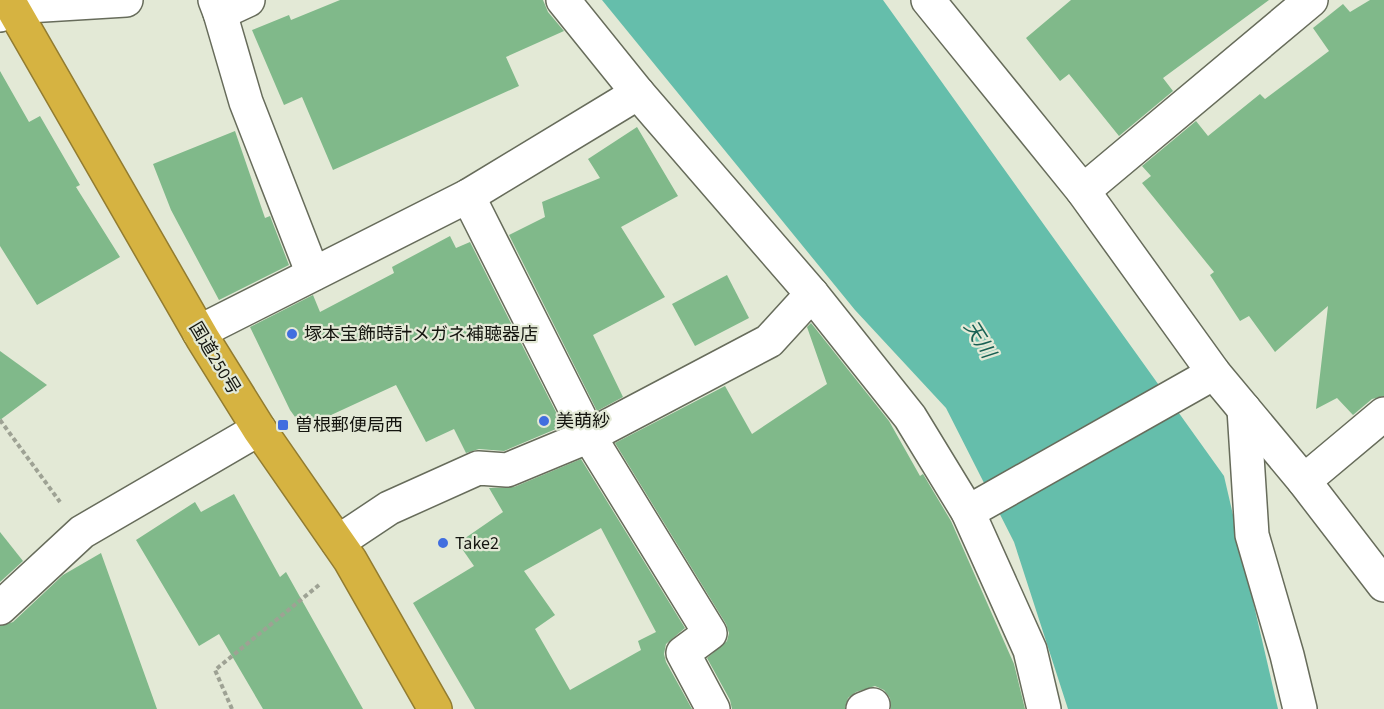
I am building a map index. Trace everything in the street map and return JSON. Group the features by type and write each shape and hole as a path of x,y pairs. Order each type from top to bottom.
{"highway":[{"name":"国道250号","path":"6,7 199,332 259,429 344,551 435,709"}],"street":[{"path":"6,7 126,0"},
{"path":"563,0 638,93 812,294 910,417 968,512 1030,650 1044,709"},
{"path":"928,0 1083,191 1214,373 1304,481 1384,585"},
{"path":"1083,191 1311,0"},
{"path":"228,4 246,102 313,274"},
{"path":"199,332 468,196 638,93"},
{"path":"468,196 589,436 710,633 683,653 713,709"},
{"path":"344,551 389,508 478,468 507,470 589,436 769,341 812,294"},
{"path":"968,512 1214,373"},
{"path":"1244,409 1252,536 1287,655 1300,709"},
{"path":"1304,481 1384,414"},
{"path":"0,608 82,532 259,429"}],"path":[{"path":"0,420 82,532"},
{"path":"232,709 215,670 344,551"}],"water":[{"name":"天川","path":"602,0 883,0 1224,476 1278,709 1068,709 1014,542 946,408 855,310"}],"building":[{"path":"340,0 543,0 548,12 564,31 506,57 519,86 333,170 302,97 284,105 252,30 289,15 291,20"},
{"path":"1071,0 1269,0 1163,78 1173,91 1119,136 1069,74 1060,81 1026,38"},
{"path":"1370,0 1384,0 1384,396 1372,399 1353,415 1337,398 1316,409 1328,306 1275,352 1249,316 1240,321 1210,275 1214,272 1142,183 1151,176 1142,166 1196,121 1208,136 1260,94 1265,99 1329,51 1313,28 1343,4 1350,12"},
{"path":"0,71 29,122 40,116 80,185 76,187 120,257 37,305 0,246"},
{"path":"637,127 678,196 621,227 665,297 593,335 623,397 597,411 509,235 545,217 542,202 600,178 588,159"},
{"path":"235,131 265,218 270,216 289,265 219,300 171,210 153,164"},
{"path":"450,236 456,248 470,242 563,426 504,451 479,449 466,453 454,429 426,442 396,385 303,428 290,410 250,327 313,295 320,312 394,273 392,267"},
{"path":"727,275 749,318 695,346 672,304"},
{"path":"811,323 889,421 920,476 923,474 951,521 1014,664 1025,709 891,709 890,698 884,690 875,686 856,692 848,698 845,709 732,709 730,700 707,658 727,641 729,633 726,624 615,443 725,386 752,434 827,384 807,327"},
{"path":"0,351 47,385 0,420"},
{"path":"581,459 685,628 666,644 664,654 666,662 692,709 475,709 413,603 474,566 458,543 503,512 489,488 514,487","holes":["601,528 656,632 638,641 641,650 570,690 535,629 555,615 524,571"]},
{"path":"234,494 280,577 286,572 363,709 263,709 219,634 199,646 136,540 195,502 201,512"},
{"path":"0,532 23,561 0,582"},
{"path":"101,553 157,709 0,709 0,626 13,622 63,575"}],"place":[{"name":"塚本宝飾時計メガネ補聴器店","path":"292,334"},
{"name":"美萌紗","path":"544,421"},
{"name":"曽根郵便局西","path":"283,425"},
{"name":"Take2","path":"443,543"}]}
